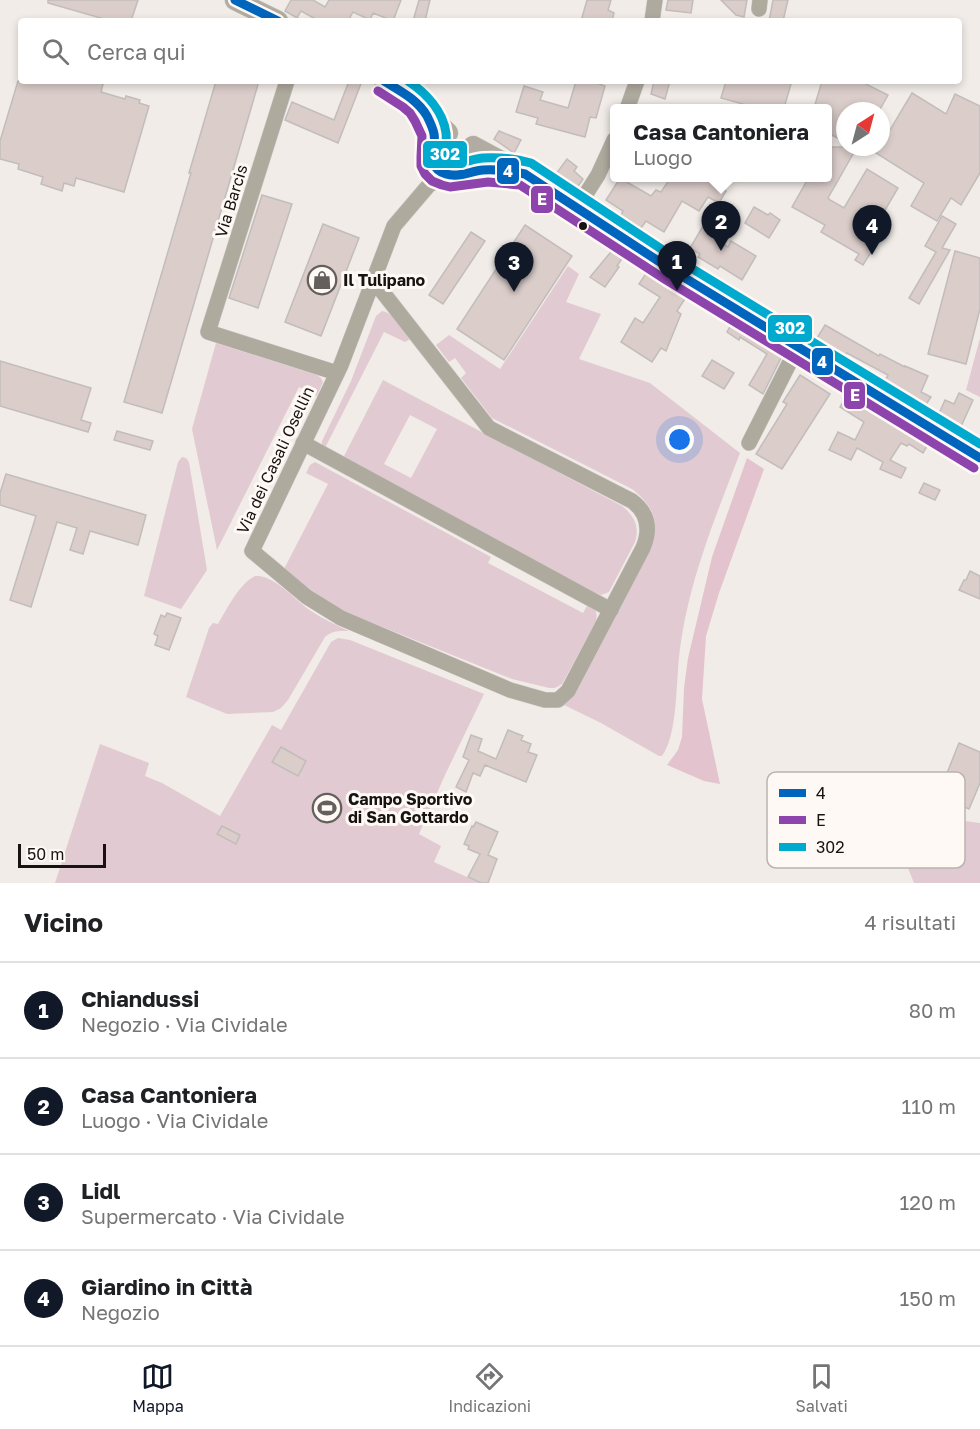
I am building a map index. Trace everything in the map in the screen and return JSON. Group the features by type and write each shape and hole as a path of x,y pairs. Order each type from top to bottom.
{"main road":[{"path":"236,0 272,18"},
{"path":"389,84 421,107 430,123 438,146 436,167 441,172 456,174 500,170 525,174"},
{"path":"438,146 454,133 466,137 473,146 525,174 672,270 980,458"},
{"path":"456,174 470,169 474,158 473,146"}],"street":[{"path":"652,18 655,0"},
{"name":"Via Barcis","path":"286,84 208,332 337,373"},
{"path":"628,104 636,84"},
{"path":"429,185 438,146"},
{"path":"577,208 598,175 610,150"},
{"name":"Via dei Casali Osellin","path":"456,174 429,185 394,226 345,355 252,551 307,597 341,618 510,690 545,700 555,701 566,695 611,610"},
{"path":"303,443 611,610 646,541 647,520 632,501 489,428 381,290 371,286"},
{"path":"749,443 798,346"}],"shaded area":[{"path":"568,266 579,274 566,302 601,314 579,359 650,383 740,453 710,533 686,614 673,727 667,748 662,756 562,704 577,691 650,551 655,524 650,509 632,489 492,418 461,378 466,373 455,358 449,362 436,345 449,335 500,369"},
{"path":"382,311 394,318 410,339 405,342 384,332 325,448 322,441 351,381 376,316"},
{"path":"980,338 980,397 966,390"},
{"path":"216,343 317,375 323,382 317,396 299,387 217,550 192,429"},
{"path":"383,380 622,506 635,522 637,531 635,542 609,592 601,595 343,458","holes":["410,415 437,429 411,478 384,464"]},
{"path":"182,457 189,462 207,570 181,609 144,596 178,462"},
{"path":"747,458 764,469 719,593 706,636 702,699 720,784 704,781 667,765 678,750 682,737 688,658 712,557"},
{"path":"315,462 491,557 488,563 583,613 588,604 592,607 596,613 596,621 562,684 549,688 512,679 343,611 284,569 328,484 306,473 310,465"},
{"path":"255,576 270,579 311,611 349,631 333,632 325,637 281,708 273,712 227,714 186,697 209,628 213,623 218,624 239,591"},
{"path":"338,638 350,640 484,694 419,834 441,846 434,862 480,883 55,883 100,744 149,763 145,776 162,783 220,816 272,725 281,730 331,642"},
{"path":"965,821 980,823 980,883 914,883 908,868 965,868"}],"building":[{"path":"48,0 138,0 132,18 100,18 48,3"},
{"path":"291,0 313,0 325,7 329,0 401,0 394,18 386,18 373,13 371,18 366,18 353,12 350,18 314,18 301,11 297,18 285,11"},
{"path":"419,0 430,0 426,18 414,18"},
{"path":"587,0 611,0 608,10 614,13 613,18 582,18"},
{"path":"668,0 693,0 691,13 666,10"},
{"path":"721,0 747,0 744,17 736,15"},
{"path":"773,0 788,0 784,18 770,18"},
{"path":"18,81 18,84 103,84 101,92 125,99 126,96 140,100 139,103 149,106 124,192 76,178 74,186 64,183 62,191 41,184 43,177 18,169 19,164 0,159 0,141"},
{"path":"215,84 258,84 162,413 124,402 191,173 189,173"},
{"path":"348,84 361,84 338,143 285,120 292,102 334,120"},
{"path":"575,84 605,86 596,118 590,117 585,137 536,124 538,118 516,112 524,86 543,92 540,100 568,108"},
{"path":"653,84 669,84 665,99 651,94"},
{"path":"725,84 791,84 785,104 743,104 721,98"},
{"path":"821,84 866,84 888,95 884,102 836,102 836,137 832,135 832,104 815,104"},
{"path":"912,93 946,114 955,94 980,106 980,173 961,205 951,198 937,221 911,206 924,183 881,156 890,156 890,130"},
{"path":"499,131 521,140 514,153 494,139"},
{"path":"832,147 836,147 836,156 852,156 828,198 830,200 844,208 867,169 898,188 865,244 873,249 863,265 855,260 859,254 821,232 825,225 792,207 806,182 832,182"},
{"path":"567,159 577,167 574,171 583,179 574,192 553,178"},
{"path":"617,182 627,182 651,196 656,190 661,192 668,182 713,182 726,191 719,203 708,197 699,211 682,201 664,232 646,221 641,228 621,215 623,211 606,200"},
{"path":"262,195 292,204 258,308 229,298"},
{"path":"754,207 780,220 769,238 745,223"},
{"path":"942,216 956,224 942,248 950,250 919,304 909,298 936,252 925,246"},
{"name":"Il Tulipano","path":"323,224 359,238 321,336 285,322"},
{"path":"525,225 572,256 504,360 457,329"},
{"path":"703,226 715,233 713,237 728,247 731,241 756,256 742,280 720,266 718,269 698,257 700,254 690,248"},
{"path":"471,232 485,241 443,304 429,295"},
{"path":"615,247 625,254 605,287 590,277"},
{"path":"955,251 980,258 980,309 966,364 928,354"},
{"path":"649,269 688,294 677,311 681,314 666,351 661,348 652,362 621,342 635,318 643,323 660,297 639,284"},
{"path":"733,321 784,352 763,394 749,385 767,354 740,337 739,340 727,332"},
{"path":"825,325 879,356 880,354 928,376 921,392 931,397 923,409 883,385 888,375 847,353 843,360 814,343"},
{"path":"712,360 734,373 724,389 702,376"},
{"path":"0,361 91,388 81,420 91,423 88,432 0,406"},
{"path":"800,375 830,394 782,469 756,454 787,404 783,402"},
{"path":"849,392 930,441 923,453 909,444 907,446 901,443 890,460 906,468 901,478 880,469 883,462 857,448 851,460 829,450 838,432 855,440 864,422 840,407"},
{"path":"959,393 973,400 959,431 937,418 945,400 954,404"},
{"path":"117,431 153,441 150,450 114,440"},
{"path":"6,474 146,515 138,545 90,531 83,554 70,550 77,528 57,522 31,607 10,600 36,516 0,505 0,493"},
{"path":"924,483 940,490 935,500 919,493"},
{"path":"970,571 980,576 980,599 959,590"},
{"path":"167,613 181,618 169,650 155,645 158,636 154,634 161,615 165,617"},
{"path":"508,730 523,736 521,740 531,744 528,752 537,755 526,782 485,765 480,776 473,773 466,792 456,787 469,760 463,757 471,735 482,739 478,751 496,759"},
{"path":"959,743 980,752 980,783 969,809 965,807 965,772 947,772"},
{"path":"281,747 306,761 298,776 272,762"},
{"path":"476,822 498,832 488,855 497,859 488,883 481,883 468,877 480,854 468,849 469,846 464,844"},
{"path":"222,826 240,835 236,844 217,834"}],"transit line":[{"name":"4","path":"235,0 272,18"},
{"name":"4","path":"389,84 413,100 427,116 434,134 433,162 439,171 455,175 488,170 525,174 672,270 980,458"},
{"name":"302","path":"412,84 427,97 441,117 446,133 446,161 459,163 495,158 531,163 678,260 980,444"},
{"name":"E","path":"378,91 403,107 415,121 422,136 421,166 432,181 450,187 488,182 520,185 666,280 974,468"}],"place":[{"name":"Casa Cantoniera","path":"721,251"},
{"name":"Giardino in Città","path":"872,255"},
{"name":"Il Tulipano","path":"322,280"},
{"name":"Chiandussi","path":"677,291"},
{"name":"Lidl","path":"514,292"},
{"name":"Campo Sportivo di San Gottardo","path":"327,808"}]}
